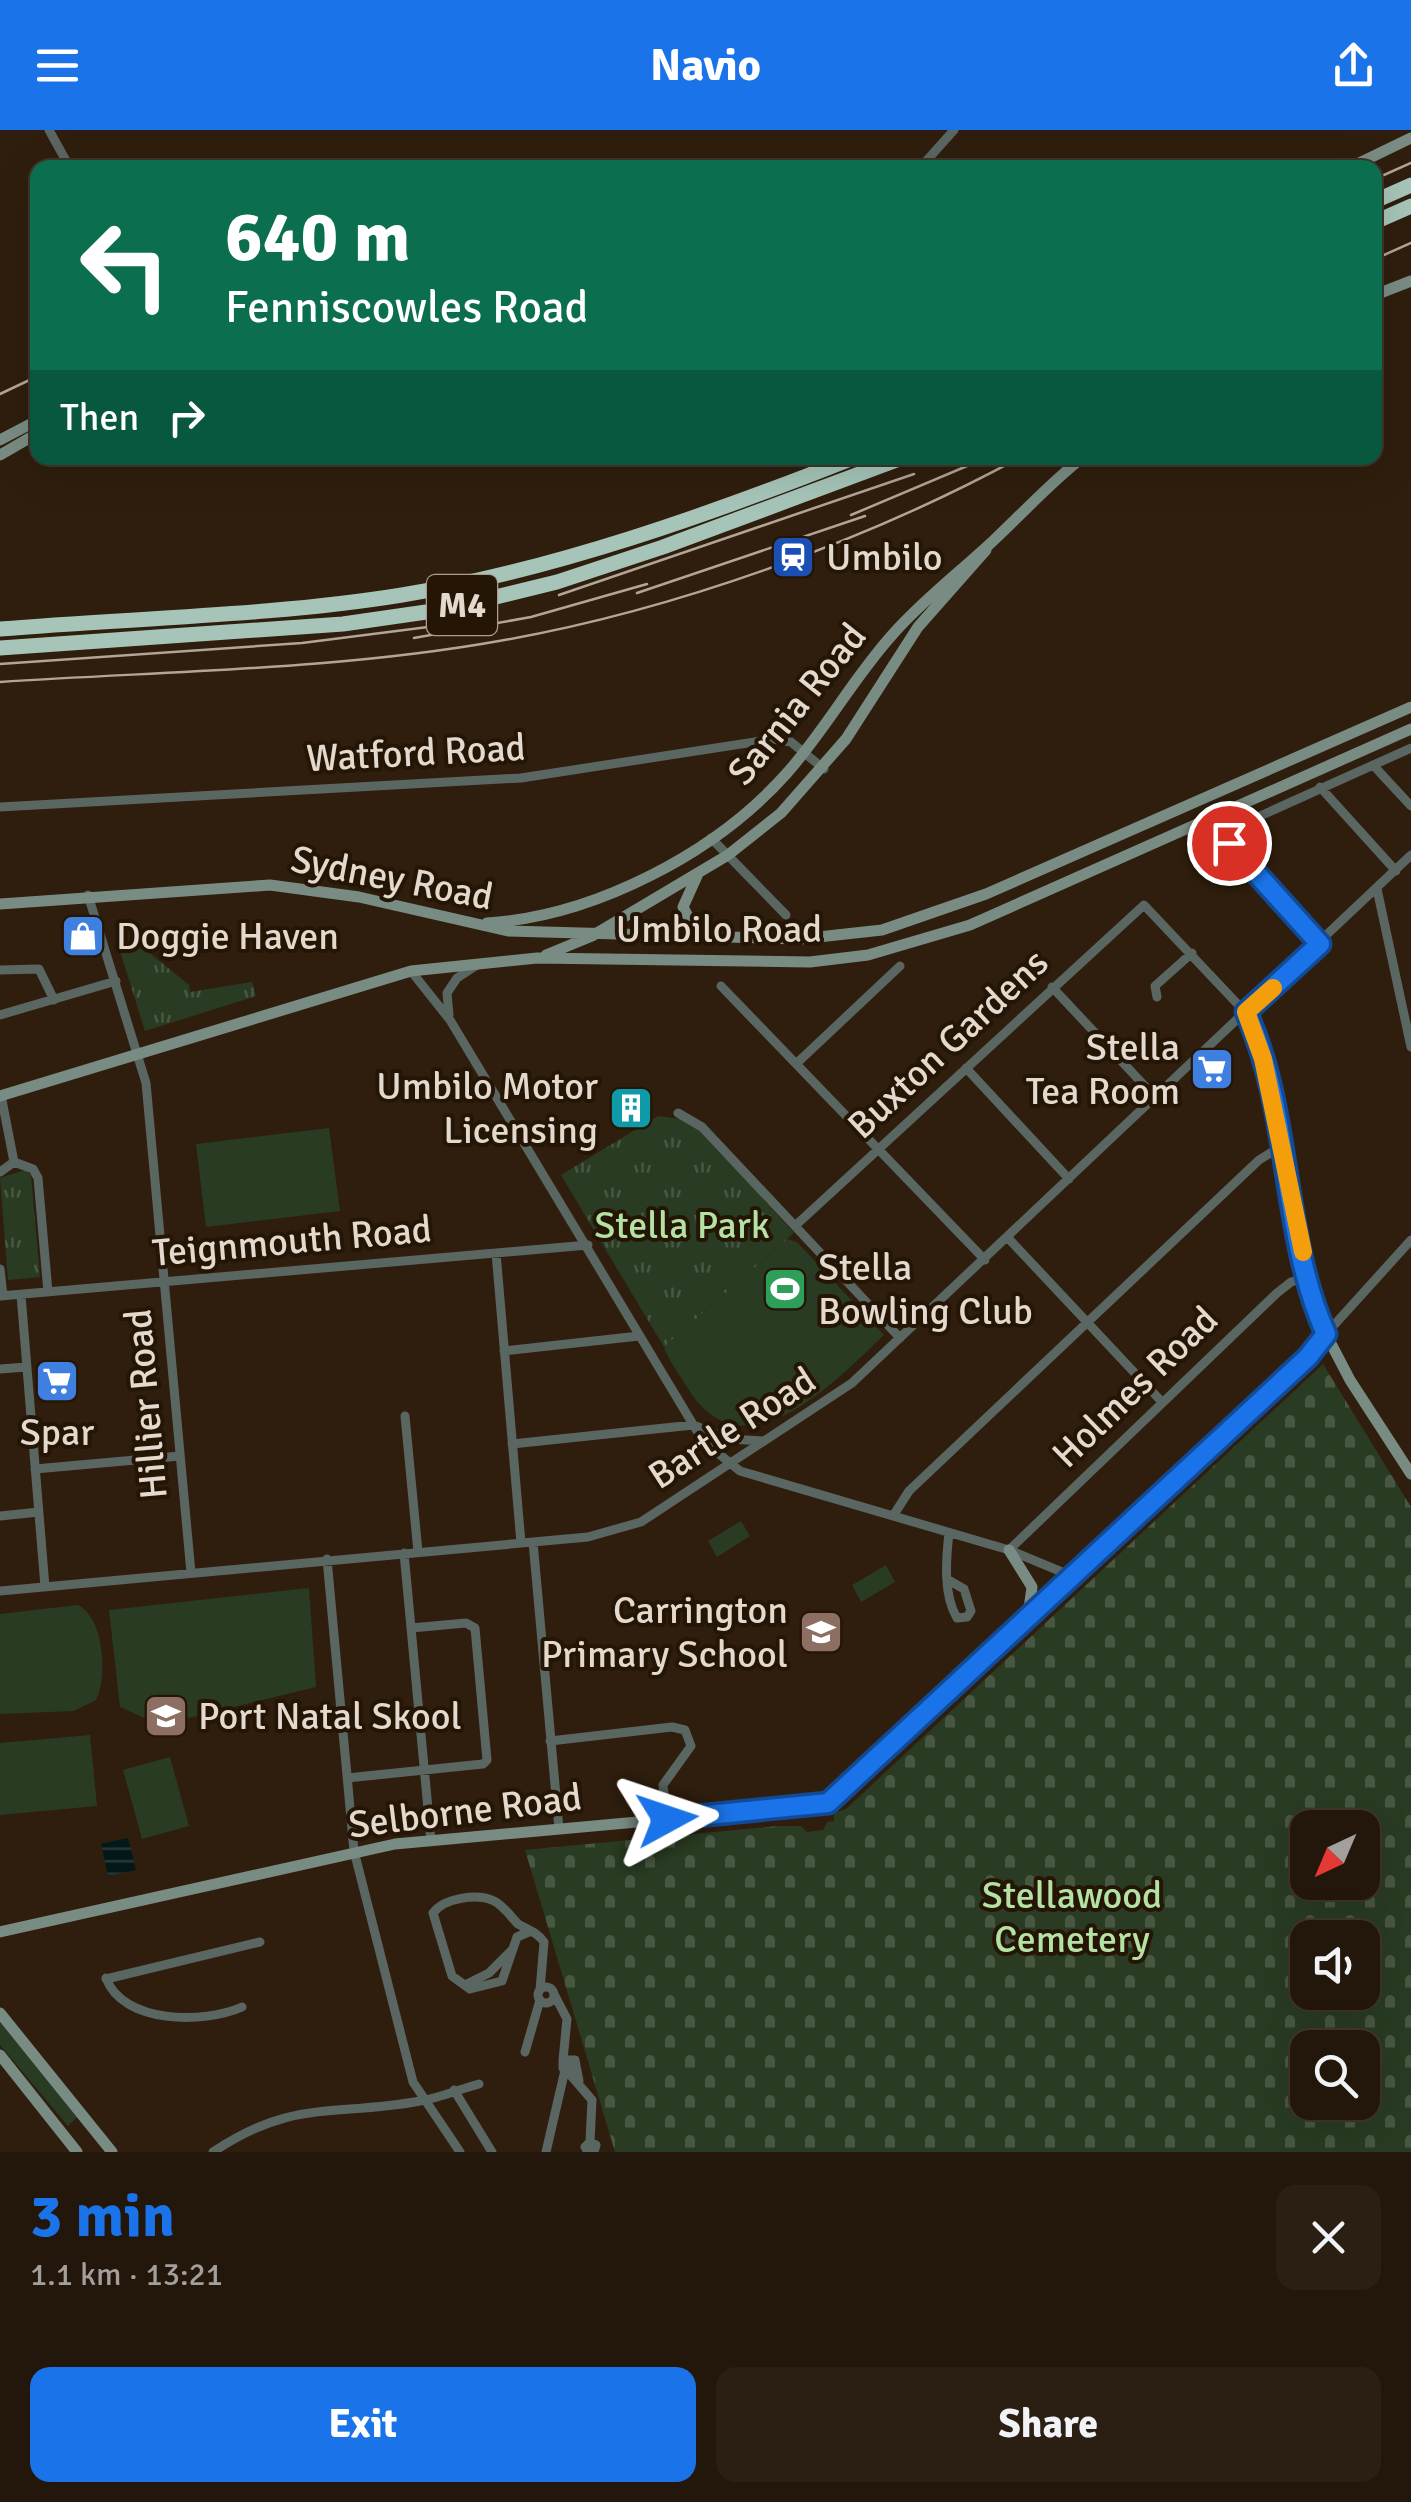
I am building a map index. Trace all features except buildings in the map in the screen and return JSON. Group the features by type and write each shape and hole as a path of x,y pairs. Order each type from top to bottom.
{"highway":[{"path":"1382,198 1411,185"},
{"path":"1382,219 1411,206"},
{"name":"M4","path":"0,629 329,604 454,586 572,554 833,465"},
{"name":"M4","path":"0,648 344,624 447,609 557,582 883,465"}],"main road":[{"path":"1366,160 1411,138"},
{"path":"1382,292 1411,281"},
{"path":"0,440 30,424"},
{"path":"0,455 30,438"},
{"name":"Sarnia Road","path":"463,924 521,920 588,899 642,877 711,838 764,798 804,752 892,634 965,562 989,546 1075,465"},
{"name":"Sarnia Road","path":"537,958 592,936 728,856 781,813 824,769 918,627 973,570 989,546"},
{"name":"Umbilo Road","path":"592,936 824,938 928,917 1411,706"},
{"name":"Umbilo Road","path":"1,1096 411,970 537,958 810,962 921,942 970,925 1411,729"},
{"path":"700,872 685,895 685,913 694,926 716,938"},
{"name":"Sydney Road","path":"0,904 285,886 359,896 463,924 592,936"},
{"path":"1326,1334 1350,1380 1411,1474"},
{"name":"Selborne Road","path":"0,1936 354,1852 431,1841 828,1803 1074,1576 1326,1334"},
{"path":"1009,1550 1032,1587 1027,1620"},
{"path":"0,2013 112,2152"},
{"path":"0,2054 77,2152"},
{"path":"62,2133 84,2116"}],"street":[{"path":"49,130 66,160"},
{"path":"927,160 954,130"},
{"name":"Watford Road","path":"0,806 521,778 774,739 790,742 824,769"},
{"path":"1320,944 1228,840 1236,827 1411,748"},
{"path":"1373,765 1411,806"},
{"path":"1320,787 1396,870"},
{"path":"711,838 786,915"},
{"name":"Bartle Road","path":"0,1590 527,1543 629,1528 842,1392 1411,855"},
{"path":"1377,889 1411,1046"},
{"name":"Hillier Road","path":"88,896 147,1092 191,1573"},
{"name":"Buxton Gardens","path":"796,1225 1140,906 1151,909 1192,953"},
{"path":"1157,998 1155,986 1192,953 1246,1012 1263,1059 1309,1277 1326,1334"},
{"path":"450,1020 446,993 457,978 484,961"},
{"path":"796,1063 900,966"},
{"path":"0,970 39,969 54,1000"},
{"path":"411,970 450,1020 693,1425 728,1466 1009,1550 1074,1576"},
{"path":"0,1016 116,981"},
{"path":"721,986 985,1260"},
{"path":"1052,987 1156,1098"},
{"path":"966,1068 1069,1179"},
{"path":"1,1096 14,1162"},
{"path":"678,1113 702,1126 900,1338"},
{"path":"893,1516 909,1491 1259,1160 1280,1147"},
{"path":"0,1172 14,1162"},
{"path":"14,1162 33,1169 38,1178 48,1292"},
{"path":"1008,1238 1162,1402"},
{"path":"1326,1334 1411,1240"},
{"name":"Teignmouth Road","path":"1,1296 588,1245"},
{"path":"496,1254 512,1444 559,1829"},
{"path":"0,1268 1,1296"},
{"name":"Holmes Road","path":"1009,1550 1286,1286 1309,1277"},
{"path":"20,1294 45,1587"},
{"path":"504,1351 639,1336"},
{"path":"0,1369 26,1367"},
{"path":"406,1416 418,1552"},
{"path":"512,1444 693,1425 730,1438 766,1441"},
{"path":"35,1469 180,1456"},
{"path":"0,1516 39,1512"},
{"path":"949,1532 950,1580"},
{"path":"404,1553 431,1841"},
{"path":"327,1559 354,1852 413,2082 460,2152"},
{"path":"347,1778 483,1764 487,1760 475,1628 466,1623 411,1628"},
{"path":"550,1741 672,1727 685,1730 691,1746 664,1785 667,1819"},
{"path":"525,2052 547,1996 546,1946 531,1930 497,1902 477,1898 435,1909 442,1952 461,1986 489,1974 531,1930"},
{"path":"510,1916 515,1944"},
{"path":"242,2007 213,2018 166,2016 123,1999 106,1977 260,1942"},
{"path":"546,2152 569,2066 567,2019 560,2006 547,1996"},
{"path":"569,2066 592,2100 588,2149"},
{"path":"213,2152 258,2125 311,2110 423,2101 479,2084"},
{"path":"454,2090 492,2152"}],"green space":[{"path":"140,945 189,985 190,992 252,982 256,996 145,1031 120,951"},
{"name":"Stella Park","path":"658,1116 687,1120 699,1128 794,1233 664,1347 561,1175"},
{"path":"329,1128 340,1211 206,1227 196,1144"},
{"path":"25,1170 31,1175 40,1277 8,1280 0,1178"},
{"name":"Stella Bowling Club","path":"787,1239 797,1242 884,1335 839,1377 787,1414 760,1424 734,1425 709,1413 687,1387 664,1347"},
{"name":"Stellawood Cemetery","path":"1323,1364 1411,1507 1411,2152 615,2152 525,1850 777,1826 801,1826 807,1832 823,1830 827,1822 834,1821 834,1813 846,1809"},
{"path":"741,1521 750,1536 717,1557 708,1541"},
{"path":"886,1565 895,1582 861,1602 852,1585"},
{"path":"309,1588 316,1687 160,1725 120,1707 109,1610"},
{"path":"78,1605 93,1622 101,1648 102,1677 96,1700 74,1711 0,1714 0,1614"},
{"path":"90,1735 97,1806 0,1815 0,1743"},
{"path":"170,1757 189,1826 142,1839 123,1770"},
{"path":"0,2019 77,2117 68,2126 0,2045"}],"shaded area":[{"path":"128,1838 136,1870 108,1876 101,1844"}],"railway":[{"path":"1382,176 1411,163"},
{"path":"1382,256 1411,243"},
{"path":"0,394 30,380"},
{"path":"851,515 969,465"},
{"path":"0,682 375,658 565,628 699,592 766,569 898,517 1005,465"},
{"path":"559,595 914,474"},
{"path":"637,593 865,516"},
{"path":"414,638 531,617 647,584"},
{"path":"0,664 302,643 428,627"}],"slow traffic":[{"path":"1273,988 1246,1012 1263,1059 1303,1252"}],"place":[{"name":"Umbilo","path":"793,557"},
{"name":"Doggie Haven","path":"83,936"},
{"name":"Stella Tea Room","path":"1212,1069"},
{"name":"Umbilo Motor Licensing","path":"631,1108"},
{"name":"Stella Bowling Club","path":"785,1289"},
{"name":"Spar","path":"57,1381"},
{"name":"Carrington Primary School","path":"821,1632"},
{"name":"Port Natal Skool","path":"166,1716"}],"route":[{"path":"667,1819 828,1803 1308,1357 1326,1334 1301,1245 1263,1059 1246,1012 1320,944 1229,843"}]}
